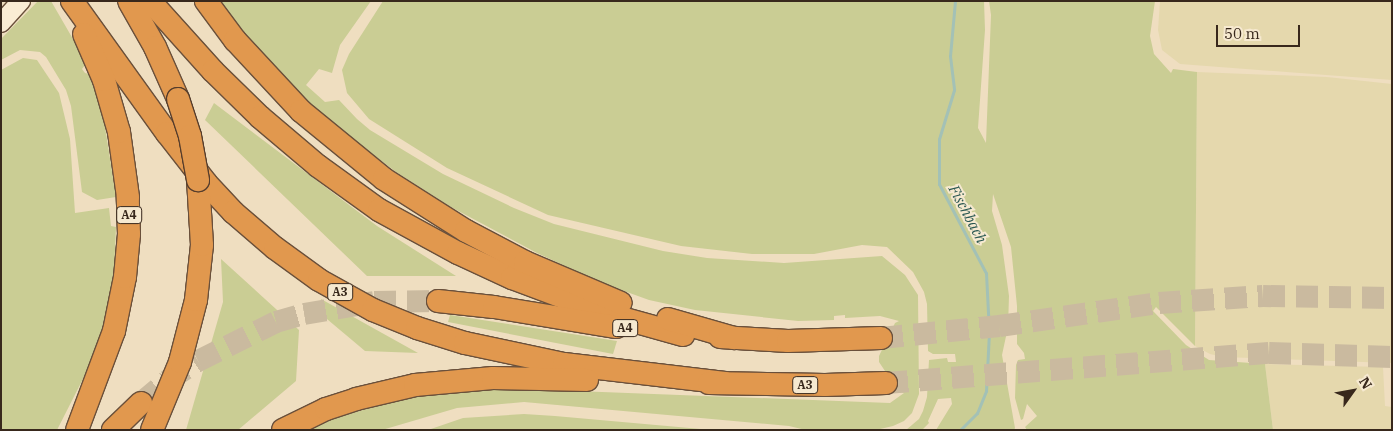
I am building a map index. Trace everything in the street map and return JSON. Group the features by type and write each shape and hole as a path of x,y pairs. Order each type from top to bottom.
{"highway":[{"name":"A4","path":"67,1 97,60 113,108 126,178 129,234 126,277 114,331 77,430"},
{"name":"A3","path":"72,1 167,133 206,183 233,212 275,248 320,280 373,310 417,328 465,343 564,364 725,383"},
{"path":"129,1 155,47 178,99 190,136 198,180 202,245 196,300 186,341 151,407 150,430"},
{"path":"150,1 214,71 260,117 318,166 379,210 450,249 512,278 610,315 683,335 823,341 881,338"},
{"path":"206,1 235,40 301,111 348,152 384,179 466,231 524,262 611,300 650,314 734,338"},
{"name":"A4","path":"438,301 494,307 567,320 683,335"},
{"path":"68,430 101,370"},
{"name":"A3","path":"283,430 318,413 356,399 396,388 444,381 527,378 825,385 886,383"},
{"path":"113,430 151,407"}],"main road":[{"path":"1,23 21,1"}],"shaded area":[{"path":"1160,1 1392,1 1392,80 1180,64 1162,50 1158,30"},
{"path":"1197,72 1327,77 1392,84 1392,363 1223,357 1210,354 1195,346"},
{"path":"1265,364 1383,367 1385,406 1392,407 1392,430 1273,430"}],"green space":[{"path":"38,1 51,1 77,46 85,65 82,69 92,79 103,114 116,197 97,200 82,192 71,106 66,90 46,57 40,52 20,50 1,60 1,39"},
{"path":"216,1 371,1 340,45 332,73 319,69 306,85 325,102 339,100 370,130 443,174 514,208 554,224 663,251 707,258 784,263 882,256 905,275 918,295 919,394 912,413 904,421 880,429 806,430 789,426 524,402 457,408 382,430 310,430 330,419 415,396 458,390 550,390 890,403 904,393 899,392 879,362 879,356 895,323 899,321 880,316 845,318 845,315 834,316 834,320 798,321 695,310 649,300 602,283 537,253 449,206 396,172 337,127 294,90"},
{"path":"383,1 984,1 985,30 978,128 986,143 991,15 989,1 1155,1 1150,36 1154,54 1171,73 1173,69 1197,72 1195,346 1156,307 1153,311 1186,345 1209,360 1265,364 1273,430 1027,430 1025,427 1037,416 1027,404 1023,419 1021,420 1015,398 1016,365 1018,360 1025,359 1024,353 1017,344 1017,306 1011,247 993,194 992,211 1002,245 1009,296 1008,327 1002,355 1015,428 1014,430 936,430 952,404 951,398 938,399 928,421 929,423 923,429 906,430 919,419 923,411 927,397 929,360 947,358 948,362 956,362 955,354 933,354 928,351 927,304 924,292 913,272 887,247 862,245 814,254 752,254 681,246 548,215 447,168 369,119 347,93 342,70 349,54"},
{"path":"23,58 37,60 59,93 70,139 75,213 109,208 111,226 116,227 114,273 104,325 88,369 57,430 1,430 1,70"},
{"path":"214,103 377,226 456,276 367,276 205,120"},
{"path":"221,259 299,330 296,381 238,430 186,430 223,302"},
{"path":"321,299 418,353 365,351 321,314"},
{"path":"450,315 617,341 613,354 448,322"},
{"path":"524,414 712,430 428,430 463,418"}],"waterway":[{"name":"Fischbach","path":"955,1 950,56 954,90 939,139 939,184 986,273 989,332 986,391 977,413 960,430"}],"tunnel":[{"path":"881,338 999,326 1159,303 1263,296 1392,298"},
{"path":"141,403 167,381 198,361 276,322 304,314 374,302 438,301"},
{"path":"886,383 1269,353 1392,357"}]}
